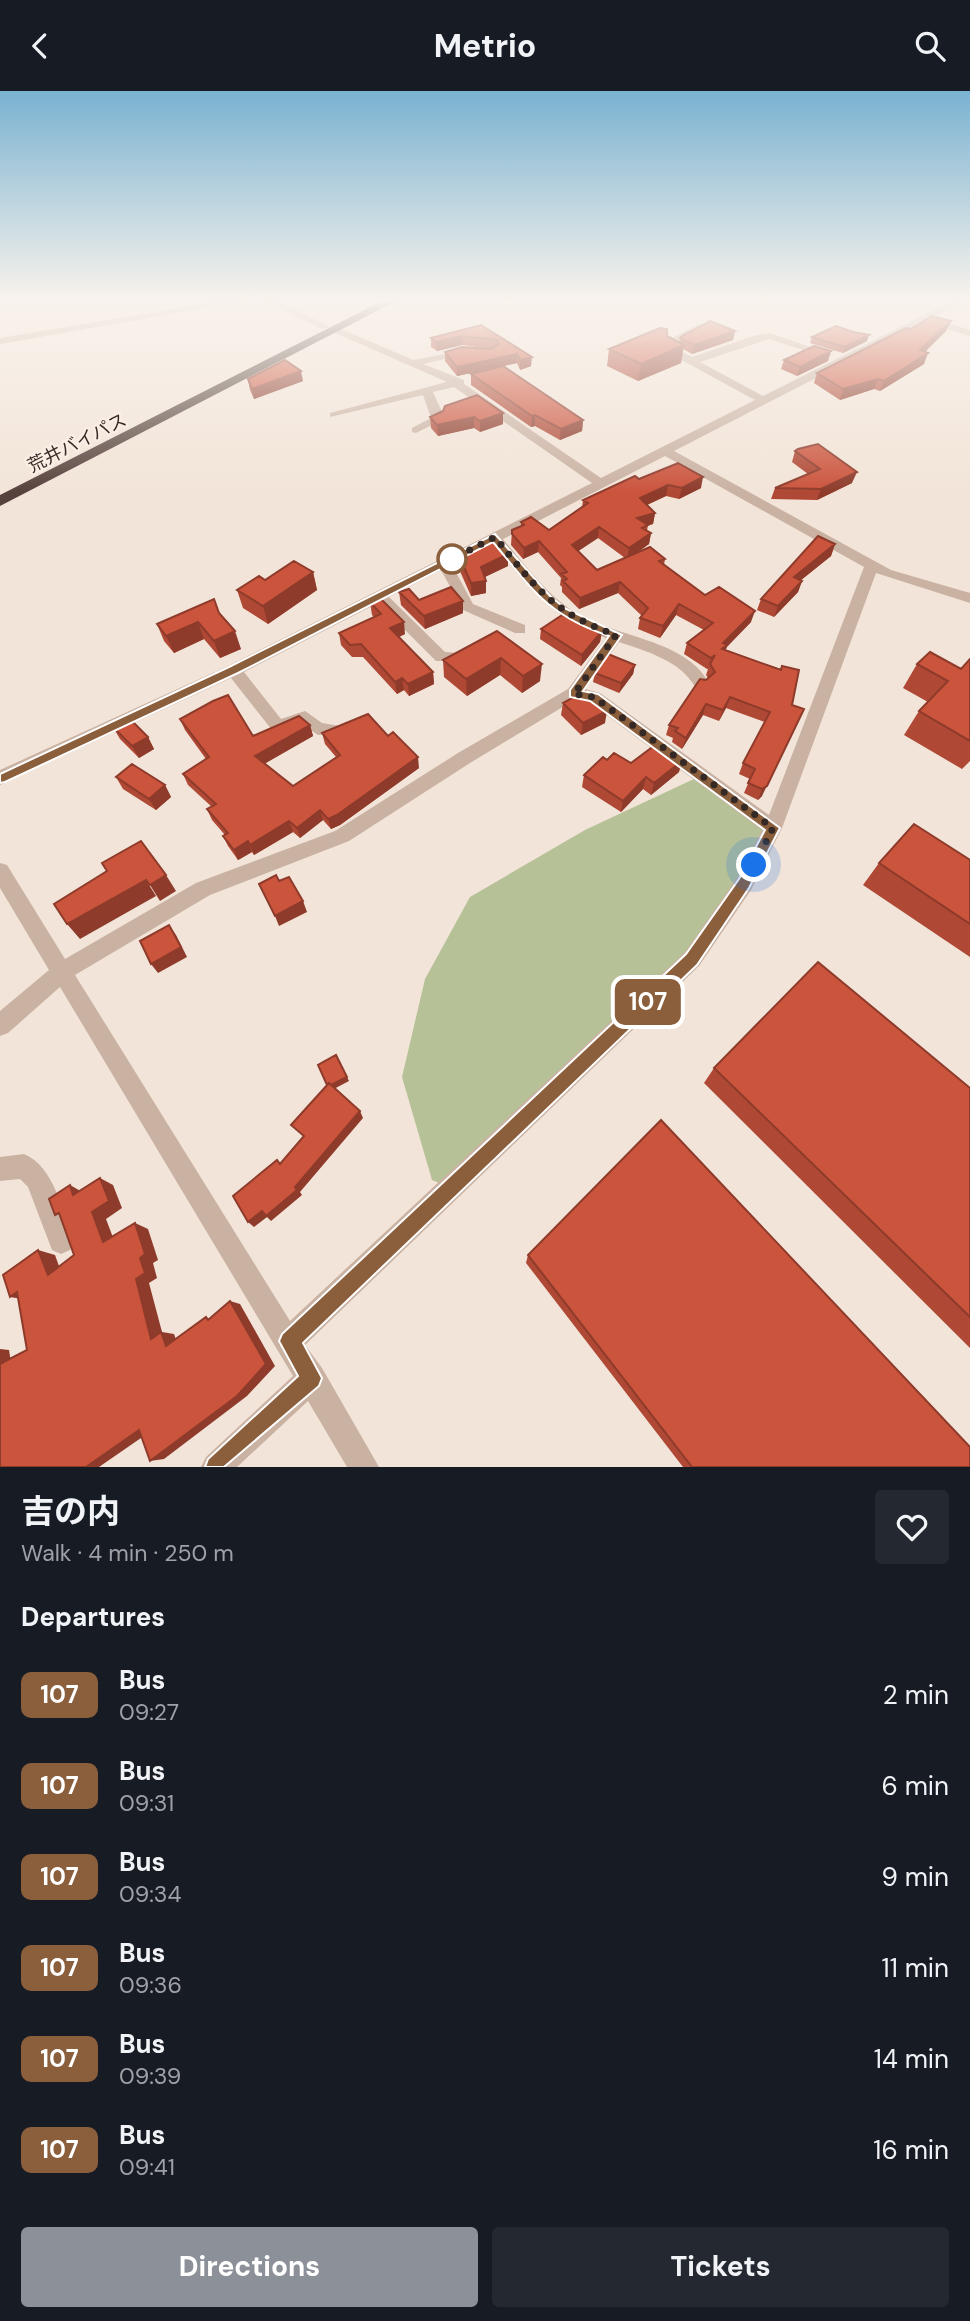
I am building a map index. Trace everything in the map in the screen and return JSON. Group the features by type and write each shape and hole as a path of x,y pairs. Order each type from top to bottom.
{"highway":[{"name":"荒井バイパス","path":"0,490 257,364"},
{"name":"荒井バイパス","path":"0,501 262,364"}],"street":[{"path":"410,364 456,383 600,482"},
{"path":"698,364 762,400"},
{"path":"0,778 234,670 833,364"},
{"path":"334,415 474,376"},
{"path":"416,430 436,420 437,414 427,391"},
{"path":"663,450 886,573 970,598"},
{"path":"495,537 546,598 562,611 584,624 689,666 697,672 701,683"},
{"path":"444,563 468,607 520,629"},
{"path":"289,1341 692,960 744,884 773,828 872,565"},
{"path":"379,596 441,657 456,657"},
{"path":"0,1025 62,972 203,889 342,837 464,758 574,694 616,635"},
{"path":"234,670 278,726 305,717 318,729 334,730"},
{"path":"574,694 594,697 773,828"},
{"path":"0,871 364,1467"},
{"path":"0,1169 24,1166 37,1179 61,1241"},
{"path":"216,1467 312,1378"}],"green space":[{"path":"696,778 766,828 737,885 683,960 439,1183 432,1180 402,1077 425,979 470,897 585,830"}],"building":[{"path":"277,364 291,364 301,371 252,389 248,379"},
{"path":"834,364 910,364 884,381 878,379 843,389 817,373"},
{"path":"503,366 583,420 561,429 535,415 532,416 471,374"},
{"path":"477,395 503,413 480,421 474,417 437,425 430,417 443,411 445,406"},
{"path":"818,444 857,472 821,489 775,488 820,469 795,451"},
{"path":"678,463 703,477 682,488 668,485 640,498 655,513 637,518 648,525 642,528 651,533 629,548 599,527 572,545 597,570 650,547 665,559 659,561 705,595 719,587 755,611 723,643 727,645 722,649 781,670 782,666 799,670 792,705 804,709 767,786 762,789 748,783 755,769 743,763 770,712 730,697 723,710 706,704 686,738 675,731 678,728 669,725 700,679 706,680 715,672 710,664 715,655 711,658 687,643 713,623 679,604 663,626 640,618 648,608 620,582 580,598 563,581 567,579 561,574 567,572 539,541 524,548 512,534 512,530 524,525 521,522 531,517 549,530 588,503 583,500 635,476 639,479"},
{"path":"818,536 835,544 794,577 802,581 778,606 761,599"},
{"path":"496,540 508,554 481,567 486,581 471,583 459,556"},
{"path":"294,561 313,572 263,606 237,590 259,576 265,580"},
{"path":"451,587 463,601 424,616 399,592 409,589 419,600"},
{"path":"380,598 404,622 390,628 433,672 408,684 402,678 395,682 361,644 350,645 339,633 381,614 370,602"},
{"path":"214,599 219,613 235,631 214,641 198,622 166,636 157,624"},
{"path":"562,615 602,631 582,655 541,629"},
{"path":"497,631 542,664 523,676 501,658 466,679 443,660"},
{"path":"930,652 961,669 970,659 970,741 919,711 948,681 917,664"},
{"path":"608,654 635,665 621,683 595,673"},
{"path":"585,691 607,711 583,723 563,703"},
{"path":"228,695 253,736 299,716 310,725 255,756 293,786 340,755 322,733 368,714 388,736 393,732 418,757 337,815 328,819 320,810 297,828 289,821 250,845 248,841 234,850 223,836 228,833 207,809 216,804 183,774 209,757 180,719"},
{"path":"129,718 148,737 132,746 113,727"},
{"path":"659,742 683,760 654,783 646,777 623,801 584,775 603,757 607,760 614,753 631,763"},
{"path":"132,764 165,785 149,799 116,777"},
{"path":"914,824 970,860 970,924 879,863"},
{"path":"141,841 166,875 150,885 146,880 67,924 54,904 107,871 102,863"},
{"path":"276,875 279,881 289,877 303,901 275,916 259,884"},
{"path":"169,925 181,947 151,964 140,941"},
{"path":"818,962 970,1088 970,1317 714,1068"},
{"path":"336,1055 347,1077 327,1085 318,1065"},
{"path":"329,1083 360,1111 295,1187 297,1190 266,1216 262,1211 248,1222 233,1196 277,1160 280,1164 304,1136 291,1125"},
{"path":"661,1120 970,1447 970,1467 692,1467 528,1255"},
{"path":"100,1178 109,1201 92,1212 103,1242 135,1223 145,1254 140,1258 145,1273 136,1279 151,1339 161,1332 166,1346 206,1317 208,1320 230,1301 266,1364 237,1396 150,1461 139,1430 86,1467 0,1467 0,1364 27,1350 17,1292 10,1297 3,1275 38,1250 48,1275 74,1255 59,1213 55,1215 49,1199 70,1185 73,1195"}],"bus line":[{"name":"107","path":"0,778 234,670 495,537 546,598 562,611 584,624 616,635 574,694 594,697 773,828 744,884 692,960 289,1341 312,1378 216,1467"}],"route":[{"path":"452,559 444,563 495,537 546,598 562,611 584,624 616,635 574,694 594,697 773,828 754,865"}]}
